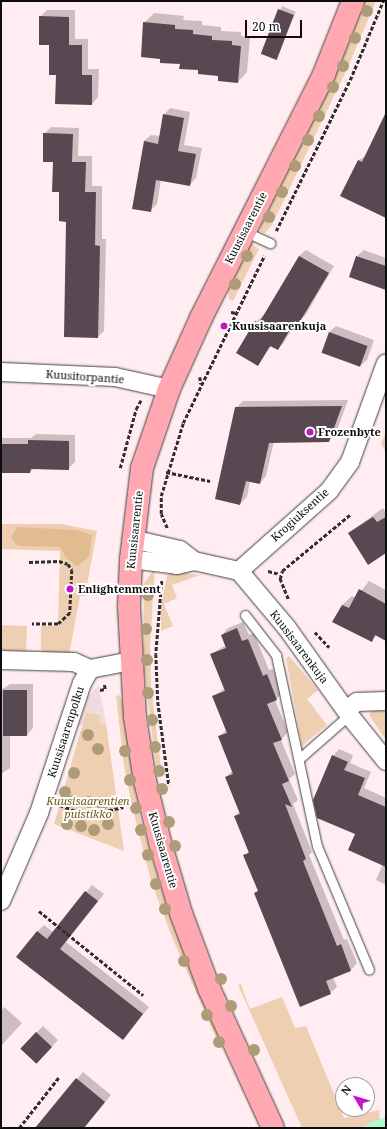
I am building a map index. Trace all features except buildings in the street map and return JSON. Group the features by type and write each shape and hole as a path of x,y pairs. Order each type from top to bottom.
{"main road":[{"name":"Kuusisaarentie","path":"273,1128 210,988 181,913 164,856 145,782 135,717 131,661 129,607 132,549 142,468 169,389 244,232 324,74 353,1"}],"street":[{"name":"Krogiuksentie","path":"239,571 329,491 350,462 382,386 386,363"},
{"name":"Kuusitorpantie","path":"1,373 115,377 169,389"},
{"path":"132,549 168,546 180,550 194,561"},
{"path":"132,549 164,564 176,565 194,561 239,571"},
{"name":"Kuusisaarenkuja","path":"239,571 287,628 348,713 386,761"},
{"path":"1,660 74,662 90,669 131,661"},
{"name":"Kuusisaarenpolku","path":"1,901 44,799 82,683 90,669"},
{"path":"348,713 357,702 386,701"}],"lane":[{"path":"244,232 270,243"},
{"path":"245,615 276,654 300,758 318,846 369,970"},
{"path":"300,758 348,713"}],"path":[{"path":"168,546 170,534 162,514 161,502 167,472 183,423 350,80 383,1"},
{"path":"231,312 237,313"},
{"path":"200,377 201,384"},
{"path":"167,472 210,481"},
{"path":"280,574 351,514"},
{"path":"28,562 59,561 68,564 72,570 70,613 58,624 32,624"},
{"path":"164,564 156,654 163,751 170,793"},
{"path":"265,570 280,574"},
{"path":"280,574 291,602"},
{"path":"313,630 329,647"},
{"path":"100,690 105,689"},
{"path":"44,799 81,813 97,813 123,807"},
{"path":"39,911 143,995"},
{"path":"19,1128 59,1077"}],"green space":[{"path":"365,1 376,1 348,67 272,225 265,233 261,232 260,227 346,50"},
{"path":"251,243 259,249 233,301 229,299 228,290"},
{"path":"386,433 386,453 381,443"},
{"path":"1,524 61,524 97,531 85,596 80,596 69,655 45,654 41,649 41,626 58,626 60,551 1,549"},
{"path":"155,568 150,645 151,687 162,775 157,775 143,659 144,583"},
{"path":"168,571 200,575 172,585 177,598 164,604 173,626 161,631 161,607"},
{"path":"1,625 27,626 26,654 1,653"},
{"path":"289,656 318,690 307,699 327,725 302,746 286,658"},
{"path":"119,695 122,699 140,816 157,875 196,985 224,1045 220,1047 171,935 151,881 133,810 124,766 116,696"},
{"path":"386,707 386,740 369,715 372,710"},
{"name":"Kuusisaarentien puistikko","path":"86,712 100,715 100,723 106,723 124,851 54,824"},
{"path":"241,984 250,1009 282,997 295,1028 306,1026 335,1096 335,1117 375,1117 375,1111 379,1110 381,1128 302,1128 238,985"}],"shaded area":[{"path":"17,527 76,530 92,535 89,557 77,566 66,558 60,547 18,546 11,538"},
{"path":"99,686 106,723 100,724 100,715 86,712 82,726 78,725 88,696"},
{"path":"386,1117 386,1128 363,1128 369,1123"}],"place":[{"name":"Kuusisaarenkuja","path":"224,326"},
{"name":"Frozenbyte","path":"310,432"},
{"name":"Enlightenment","path":"70,589"}]}
